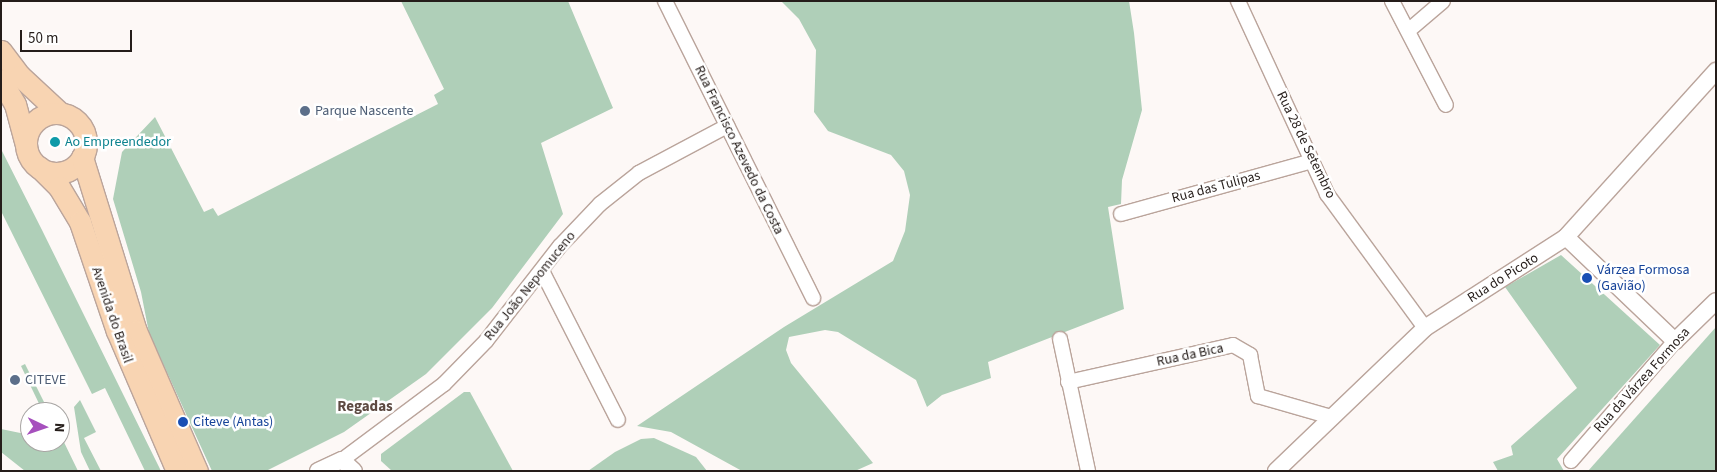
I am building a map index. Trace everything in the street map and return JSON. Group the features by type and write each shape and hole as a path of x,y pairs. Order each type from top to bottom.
{"main road":[{"path":"1,51 20,76 60,113 70,116 82,128 86,146 82,157 62,172 38,167 26,146 16,104 1,80"},
{"path":"26,146 35,121 60,113"},
{"name":"Avenida do Brasil","path":"82,157 136,330 197,471"},
{"name":"Avenida do Brasil","path":"38,167 60,187 80,222 120,340 177,471"}],"street":[{"name":"Rua Francisco Azevedo da Costa","path":"664,1 813,298"},
{"name":"Rua 28 de Setembro","path":"1238,1 1328,194 1425,328"},
{"path":"1392,1 1446,105"},
{"path":"1408,32 1442,1"},
{"name":"Rua do Picoto","path":"1276,471 1425,328 1566,237 1716,71"},
{"name":"Rua João Nepomuceno","path":"348,465 444,384 486,341 570,235 607,198 639,173 727,126"},
{"name":"Rua das Tulipas","path":"1121,214 1312,160"},
{"path":"1566,237 1675,341"},
{"path":"542,272 618,420"},
{"name":"Rua da Várzea Formosa","path":"1571,461 1675,341 1716,300"},
{"path":"1060,339 1088,471"},
{"name":"Rua da Bica","path":"1068,382 1233,345 1250,355 1258,396 1331,417"},
{"path":"318,471 348,465"}],"green space":[{"path":"401,1 568,1 613,108 541,143 563,214 492,308 426,374 344,432 266,471 212,471 149,333 141,292 113,199 122,152 155,117 204,212 213,208 218,216 438,104 434,95 444,89"},
{"path":"781,1 1129,1 1142,110 1122,180 1121,204 1108,207 1124,309 988,362 991,378 942,395 927,407 916,380 838,332 825,330 789,337 786,350 791,363 873,463 855,471 742,471 671,432 637,426 784,327 893,261 905,231 910,195 904,171 891,155 828,131 814,112 816,50 799,19"},
{"path":"1,149 161,471 145,471 105,388 92,394 1,211"},
{"path":"1561,255 1660,345 1557,459 1564,471 1498,471 1493,462 1513,455 1511,446 1577,388 1505,287"},
{"path":"1716,327 1716,471 1588,471"},
{"path":"25,364 44,402 38,402 21,366"},
{"path":"464,392 470,392 513,471 392,471 381,461 381,454"},
{"path":"80,400 96,432 84,438 101,471 90,471 81,452 74,407"},
{"path":"1,429 20,433 20,452 69,452 78,471 25,471 1,452"},
{"path":"654,438 696,457 707,471 588,471 615,452 641,439"}],"place":[{"name":"Parque Nascente","path":"305,111"},
{"name":"Ao Empreendedor","path":"55,142"},
{"name":"Várzea Formosa (Gavião)","path":"1587,278"},
{"name":"CITEVE","path":"15,380"},
{"name":"Citeve (Antas)","path":"183,422"}],"district":[{"name":"Regadas","path":"365,407"}]}
